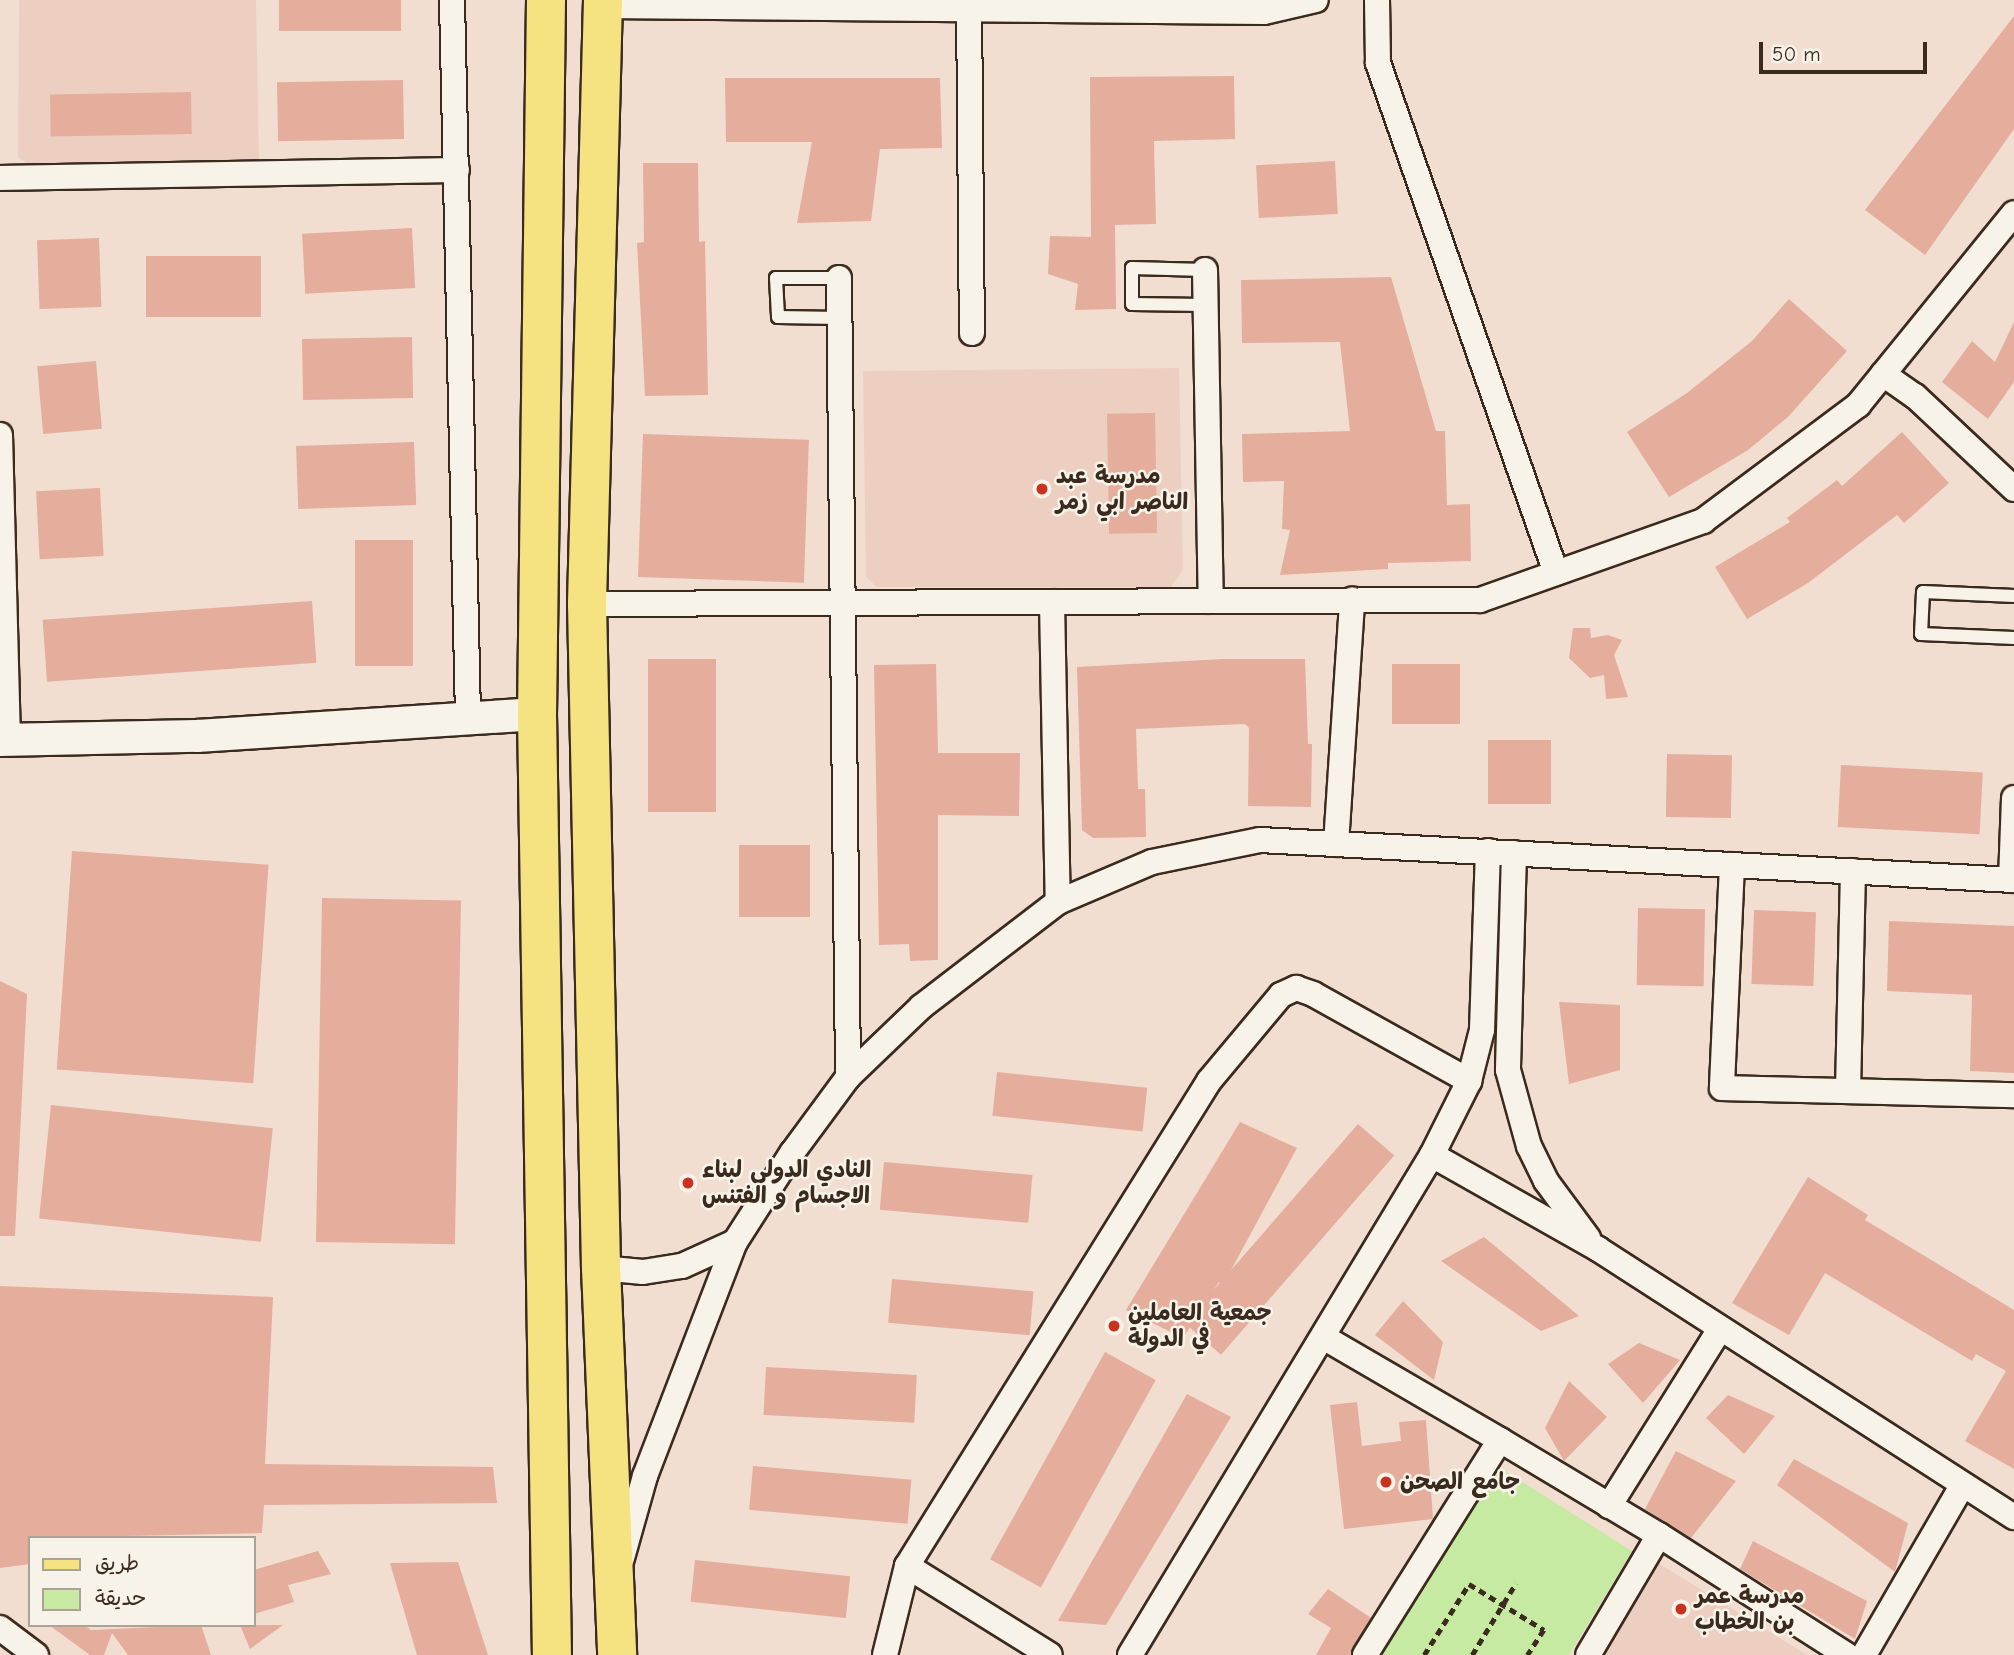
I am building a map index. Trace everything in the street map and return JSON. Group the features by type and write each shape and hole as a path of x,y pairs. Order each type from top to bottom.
{"main road":[{"path":"545,0 537,714 552,1655"},
{"path":"603,3 587,604 601,1268 617,1655"}],"street":[{"path":"452,0 468,717"},
{"path":"603,3 969,5 1264,12 1316,0"},
{"path":"1377,0 1378,63 1556,573"},
{"path":"969,5 972,333"},
{"path":"0,178 457,170"},
{"path":"587,604 1480,600 1703,521 1858,405 2014,213"},
{"path":"1205,270 1211,601"},
{"path":"839,278 845,603 848,1077"},
{"path":"1884,374 1914,396 2014,489"},
{"path":"0,435 4,741 197,736 537,714"},
{"path":"1336,844 1352,600"},
{"path":"1052,602 1059,902"},
{"path":"615,1586 645,1476 735,1242 792,1153 848,1077 921,1007 1059,902 1152,862 1261,841 2012,880 2014,798"},
{"path":"1130,1655 1432,1155 1469,1081 1482,1030 1488,851"},
{"path":"1514,853 1507,1031 1516,1109 1546,1181 1598,1250"},
{"path":"1732,865 1722,1088 2014,1095"},
{"path":"1848,1091 1853,871"},
{"path":"885,1655 908,1566 1209,1080 1281,995 1296,988 1313,994 1469,1081"},
{"path":"1432,1155 1598,1250 2014,1517"},
{"path":"601,1268 643,1272 682,1266 735,1242"},
{"path":"1609,1506 1720,1329"},
{"path":"1323,1337 1659,1535 1847,1655"},
{"path":"1365,1655 1500,1440"},
{"path":"1864,1655 1962,1486"},
{"path":"1588,1655 1659,1535"},
{"path":"908,1566 1050,1655"},
{"path":"0,1629 36,1655"}],"lane":[{"path":"1205,270 1132,268 1132,304 1205,305"},
{"path":"839,278 776,278 778,317 840,318"},
{"path":"2014,596 1923,592 1921,634 2014,638"}],"path":[{"path":"1472,1655 1516,1583"},
{"path":"1424,1655 1469,1584 1544,1630 1528,1655"}],"shaded area":[{"path":"19,0 256,0 259,161 28,164 18,157"},
{"path":"1179,368 1183,570 1171,587 877,587 866,577 863,371"},
{"name":"مدرسة عمر بن الخطاب","path":"1658,1563 1807,1655 1602,1655"}],"green space":[{"path":"1500,1468 1632,1551 1569,1655 1378,1655"}],"building":[{"path":"279,0 401,0 401,31 279,31"},
{"path":"2014,16 2014,129 1925,255 1865,210"},
{"path":"1234,76 1235,139 1154,141 1156,224 1115,225 1116,309 1075,310 1078,284 1048,274 1050,236 1091,237 1090,77"},
{"path":"725,78 940,78 942,148 880,149 871,221 797,223 812,142 726,142"},
{"path":"403,80 404,139 278,141 277,82"},
{"path":"191,92 192,134 51,136 50,94"},
{"path":"1335,161 1338,214 1259,218 1256,165"},
{"path":"643,163 698,163 699,242 705,241 708,395 645,396 637,243 644,242"},
{"path":"412,228 415,288 305,294 302,234"},
{"path":"99,238 101,307 39,309 37,240"},
{"path":"146,256 261,256 261,317 146,317"},
{"path":"1391,277 1436,431 1445,431 1447,505 1470,504 1471,561 1388,563 1388,569 1280,575 1290,530 1282,529 1284,481 1243,482 1242,434 1350,431 1340,342 1242,343 1241,280"},
{"path":"1789,299 1847,351 1788,417 1748,450 1669,497 1627,432 1687,393 1752,341"},
{"path":"2014,322 2014,382 1988,419 1942,382 1972,341 1995,362"},
{"path":"412,337 413,398 303,400 302,339"},
{"path":"96,361 102,429 43,434 37,366"},
{"path":"1155,413 1157,533 1109,534 1107,414"},
{"path":"1902,432 1949,483 1904,523 1897,515 1808,583 1747,619 1715,567 1790,522 1787,518 1837,480 1842,486"},
{"path":"643,434 809,440 804,583 638,577"},
{"path":"414,442 416,505 298,509 296,446"},
{"path":"100,488 104,556 40,559 36,491"},
{"path":"355,540 413,540 413,666 355,666"},
{"path":"312,601 316,663 47,682 43,620"},
{"path":"1573,628 1590,628 1591,638 1608,635 1622,640 1614,655 1628,697 1606,699 1604,675 1590,678 1569,658"},
{"path":"648,659 716,659 716,812 648,812"},
{"path":"1223,659 1305,659 1308,744 1312,744 1311,807 1248,806 1249,728 1245,724 1136,729 1138,789 1145,789 1146,837 1093,838 1082,830 1077,667"},
{"path":"936,664 938,753 1020,753 1019,816 938,815 938,960 910,961 909,944 879,945 874,665"},
{"path":"1392,664 1460,664 1460,724 1392,724"},
{"path":"1488,740 1551,740 1551,804 1488,804"},
{"path":"1667,754 1732,755 1731,818 1666,817"},
{"path":"1841,765 1983,772 1980,834 1838,827"},
{"path":"739,845 810,845 810,917 739,917"},
{"path":"72,851 269,865 253,1083 57,1069"},
{"path":"322,898 461,900 455,1244 316,1242"},
{"path":"1638,908 1705,909 1704,986 1637,985"},
{"path":"1754,910 1816,912 1813,986 1751,984"},
{"path":"1889,921 2014,926 2014,1073 1970,1071 1972,995 1887,991"},
{"path":"0,981 27,994 15,1236 0,1236"},
{"path":"1559,1002 1620,1005 1620,1070 1569,1084"},
{"path":"997,1072 1147,1088 1143,1132 992,1116"},
{"path":"51,1105 273,1128 261,1242 39,1218"},
{"path":"1240,1122 1297,1148 1223,1285 1219,1282 1183,1338 1126,1310"},
{"path":"1358,1124 1394,1155 1221,1355 1185,1323"},
{"path":"884,1162 1032,1175 1028,1223 880,1210"},
{"path":"1808,1177 1868,1215 1865,1220 2014,1310 2014,1469 1965,1441 2006,1371 1976,1354 1972,1361 1825,1273 1789,1335 1732,1303"},
{"path":"1484,1237 1579,1316 1541,1331 1441,1261"},
{"path":"892,1279 1033,1291 1030,1335 888,1323"},
{"path":"0,1286 273,1297 265,1464 493,1467 497,1503 264,1505 262,1533 28,1536 28,1564 0,1568"},
{"path":"1403,1301 1443,1342 1434,1380 1375,1335"},
{"path":"1639,1343 1680,1360 1643,1403 1608,1364"},
{"path":"1105,1352 1156,1380 1041,1587 990,1559"},
{"path":"766,1367 917,1375 914,1423 763,1415"},
{"path":"1569,1381 1607,1417 1564,1461 1545,1428"},
{"path":"1187,1394 1231,1417 1106,1625 1058,1621"},
{"path":"1728,1395 1775,1416 1744,1454 1706,1418"},
{"name":"جامع الصحن","path":"1357,1402 1362,1446 1401,1441 1399,1422 1426,1420 1433,1519 1344,1529 1330,1405"},
{"path":"1676,1451 1736,1481 1691,1538 1645,1509"},
{"path":"1794,1459 1908,1523 1895,1572 1777,1485"},
{"path":"753,1466 911,1480 908,1524 749,1510"},
{"path":"1753,1541 1867,1601 1855,1639 1740,1569"},
{"path":"318,1551 331,1574 288,1585 294,1602 256,1613 256,1569"},
{"path":"695,1560 850,1576 846,1618 691,1602"},
{"path":"458,1562 488,1655 417,1655 390,1563"},
{"path":"1328,1589 1371,1618 1350,1655 1316,1655 1331,1628 1308,1614"},
{"path":"283,1625 250,1649 241,1627"},
{"path":"52,1627 87,1627 91,1630 202,1627 211,1655 128,1655 112,1633 104,1655 90,1655"}],"place":[{"name":"مدرسة عبد الناصر ابي زمر","path":"1042,489"},
{"name":"النادي الدولي لبناء الاجسام و الفتنس","path":"688,1183"},
{"name":"جمعية العاملين في الدولة","path":"1114,1326"},
{"name":"جامع الصحن","path":"1386,1482"},
{"name":"مدرسة عمر بن الخطاب","path":"1681,1609"}]}
